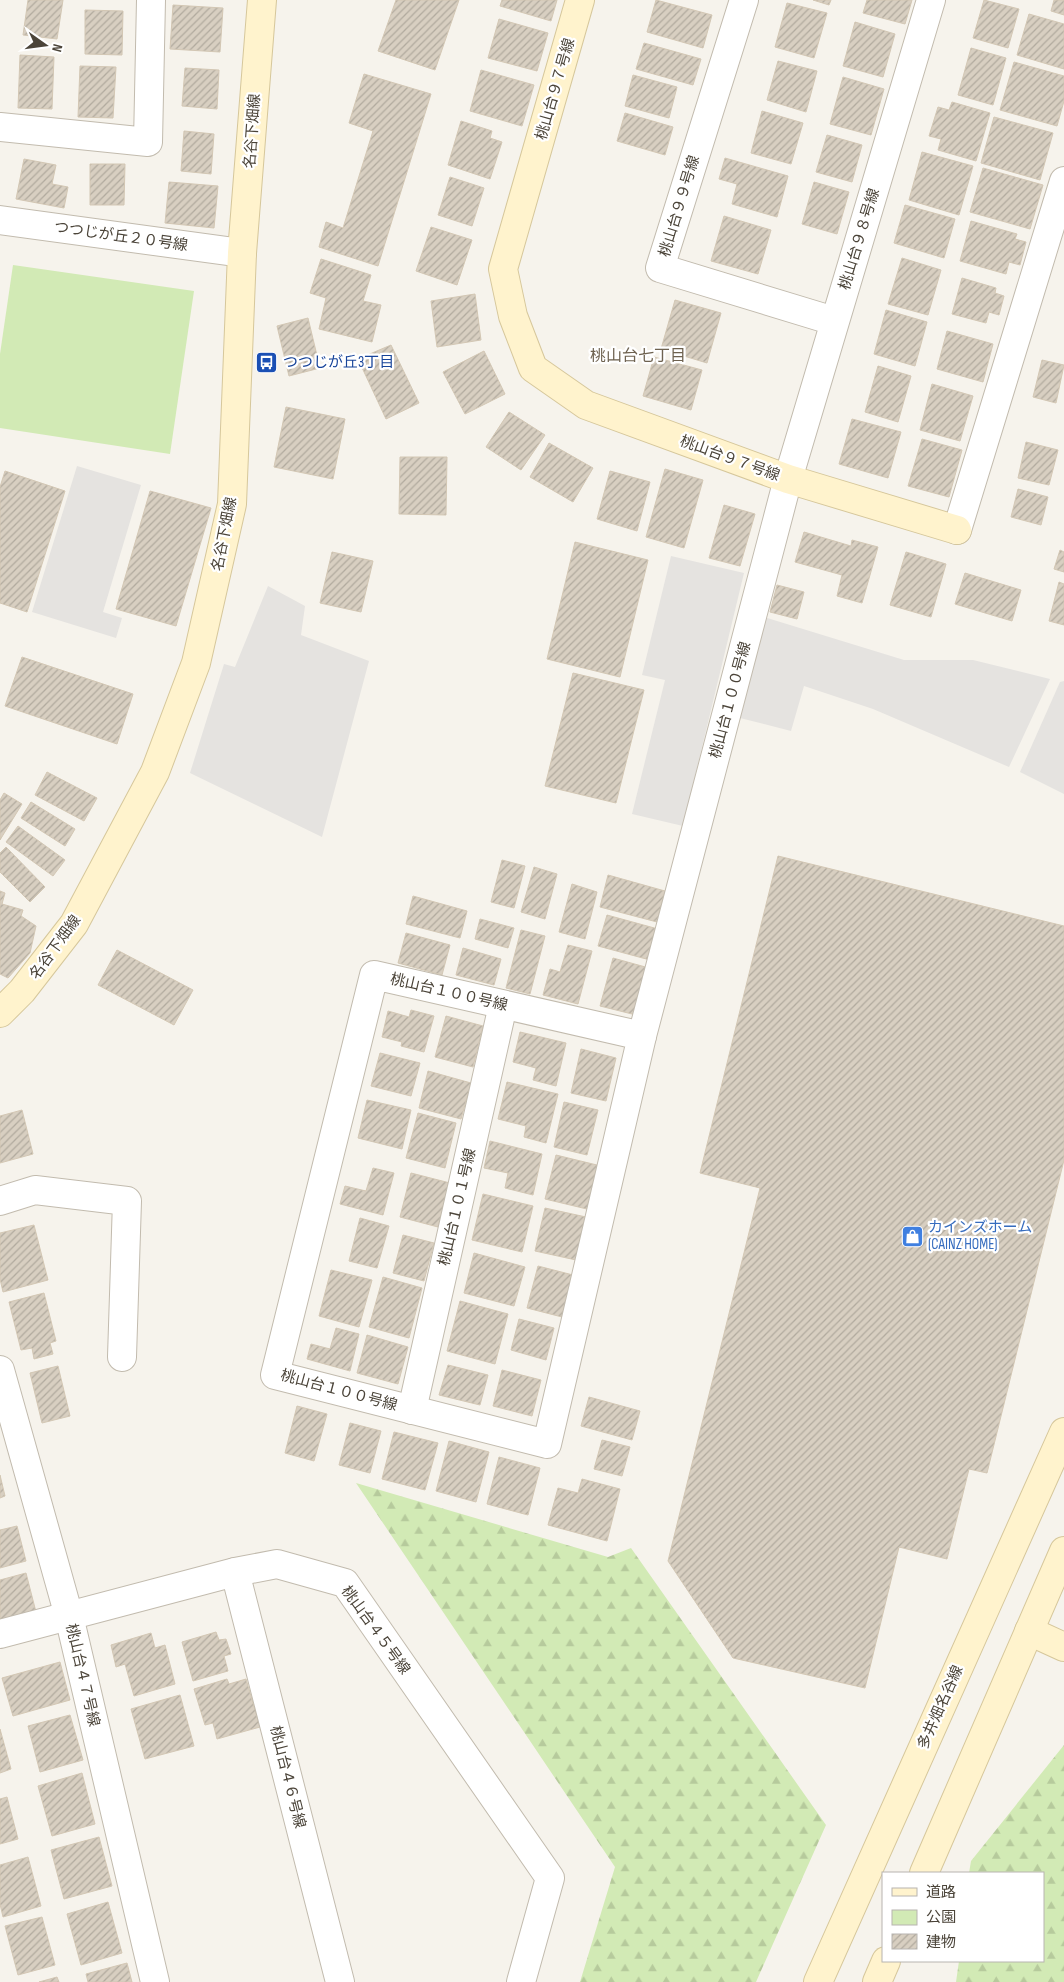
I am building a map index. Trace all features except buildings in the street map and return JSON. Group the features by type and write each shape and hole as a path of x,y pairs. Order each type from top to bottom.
{"street":[{"path":"0,127 148,142 151,0"},
{"name":"名谷下畑線","path":"0,1013 22,991 74,924 155,772 196,664 232,504 242,253 262,0"},
{"name":"桃山台９７号線","path":"580,0 502,269 513,316 533,368 586,405 788,479 957,530 1064,181"},
{"name":"桃山台９９号線","path":"744,0 660,268 834,321"},
{"name":"桃山台９８号線","path":"788,479 931,0"},
{"name":"つつじが丘２０号線","path":"0,220 242,253"},
{"name":"桃山台１００号線","path":"642,1036 374,975 275,1375 547,1444 642,1036 788,479"},
{"name":"桃山台１０１号線","path":"412,1410 503,1005"},
{"path":"0,1201 35,1190 127,1201 122,1357"},
{"name":"桃山台４７号線","path":"0,1370 69,1616 155,1982"},
{"name":"多井畑名谷線","path":"818,1982 1064,1432"},
{"path":"924,1872 1064,1552"},
{"name":"桃山台４５号線","path":"0,1634 235,1572 277,1564 345,1583 550,1878 521,1982"},
{"name":"桃山台４６号線","path":"235,1572 340,1982"},
{"path":"1029,1631 1064,1647"},
{"path":"877,1982 886,1962"}],"green space":[{"path":"13,265 194,291 170,454 0,428 0,354"},
{"path":"356,1483 608,1557 631,1548 826,1825 756,1982 580,1982 615,1867"},
{"path":"1064,1745 1064,1982 956,1982 959,1962 1044,1962 1044,1872 969,1872 971,1861"}],"shaded area":[{"path":"77,466 141,485 103,612 122,618 116,638 32,612"},
{"path":"671,556 744,573 683,826 632,814 665,680 642,675"},
{"path":"268,586 305,606 301,635 369,661 322,837 190,773 224,664 235,667"},
{"path":"764,617 904,660 973,660 1050,679 1009,767 873,709 804,686 791,731 740,718"},
{"path":"1064,681 1064,794 1020,772 1060,682"}],"place":[{"name":"つつじが丘3丁目","path":"267,362"},
{"name":"カインズホーム (CAINZ HOME)","path":"912,1236"}],"district":[{"name":"桃山台七丁目","path":"638,355"}]}
